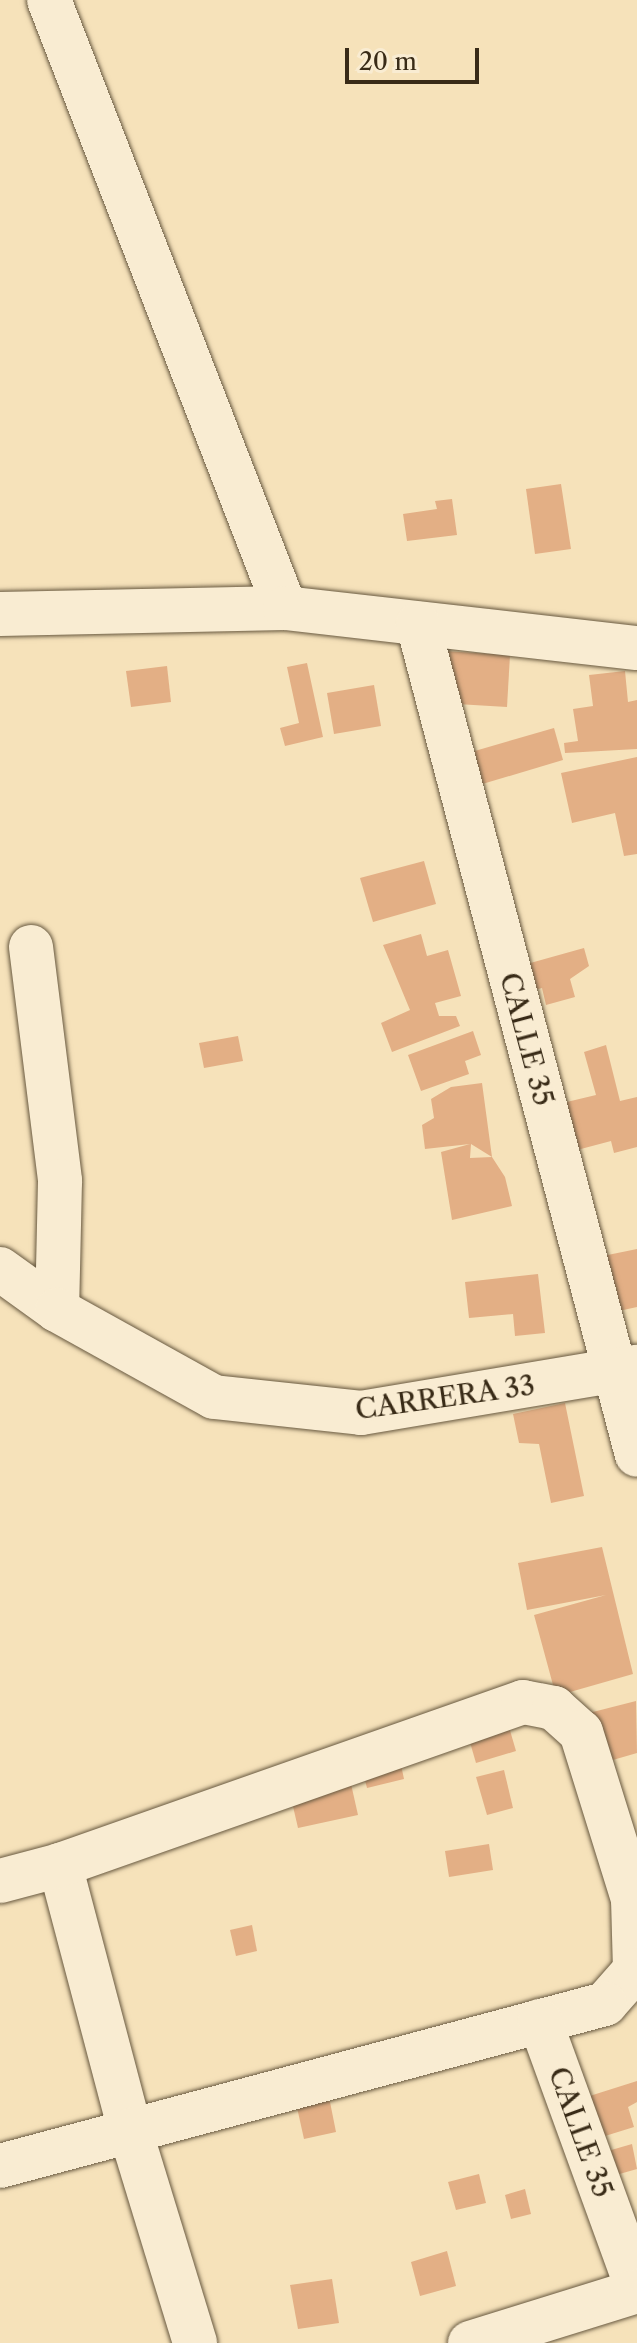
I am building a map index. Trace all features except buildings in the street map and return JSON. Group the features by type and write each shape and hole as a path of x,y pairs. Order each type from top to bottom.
{"street":[{"path":"49,0 285,608"},
{"path":"0,614 285,608 637,648"},
{"name":"CALLE 35","path":"418,624 625,1369 637,1455"},
{"path":"31,947 60,1181 57,1310"},
{"name":"CARRERA 33","path":"0,1269 57,1310 214,1397 361,1413 625,1369"},
{"path":"0,1881 60,1865 523,1702 554,1708 581,1732 635,1899 635,1970 605,2004 0,2166"},
{"path":"60,1865 130,2130 195,2343"},
{"name":"CALLE 35","path":"540,2021 637,2289"},
{"path":"470,2343 637,2289"}]}
